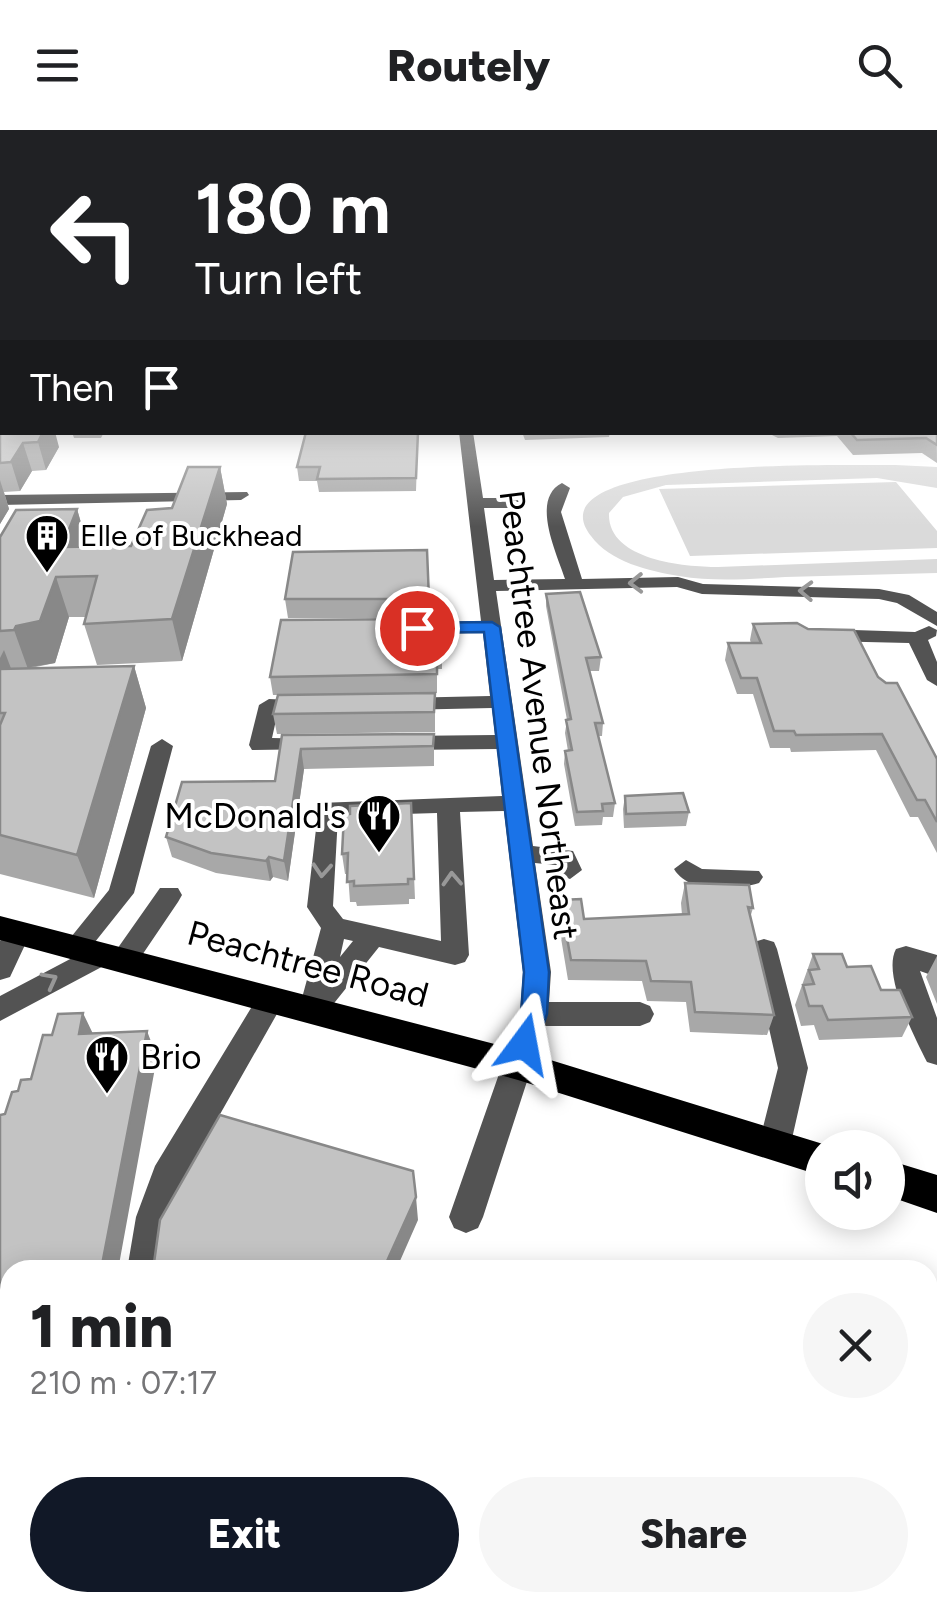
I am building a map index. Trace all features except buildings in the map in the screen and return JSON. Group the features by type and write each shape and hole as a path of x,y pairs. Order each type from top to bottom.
{"highway":[{"name":"Peachtree Road","path":"9,930 518,1065 805,1153"},
{"path":"905,1184 937,1194"}],"street":[{"name":"Peachtree Avenue Northeast","path":"466,435 537,972 534,1014 466,1217"},
{"path":"562,488 554,512 575,584"},
{"path":"0,500 241,494"},
{"path":"476,503 518,499 519,523"},
{"path":"486,586 678,582 702,589 871,593 904,600 937,620"},
{"path":"389,628 492,627"},
{"path":"804,635 918,638 937,628"},
{"path":"918,638 920,650 937,680"},
{"path":"377,704 502,702"},
{"path":"323,705 269,706 260,745 338,744"},
{"path":"377,744 507,742"},
{"path":"100,954 162,746"},
{"path":"448,804 456,955 334,927 320,908 326,808 448,804 515,804"},
{"path":"521,853 564,857 570,870"},
{"path":"686,869 696,878 750,878"},
{"path":"0,1010 100,954 169,895"},
{"path":"313,1009 334,927"},
{"path":"0,969 9,930"},
{"path":"313,1009 372,936"},
{"path":"764,949 793,1068 775,1144"},
{"path":"937,966 906,956 906,978 937,1053"},
{"path":"146,1260 153,1217 167,1177 272,998"},
{"path":"534,1014 640,1014"}],"shaded area":[{"path":"767,466 937,467 937,488 877,478 666,485 623,497 609,513 612,529 634,551 686,565 937,559 937,573 732,580 667,574 609,553 591,536 584,509 607,490 650,478"},
{"path":"896,482 937,531 937,548 690,556 659,489"}],"place":[{"name":"Elle of Buckhead","path":"47,574"},
{"name":"McDonald's","path":"379,854"},
{"name":"Brio","path":"107,1095"}],"route":[{"path":"417,628 492,627 537,972 534,1014 524,1044"}]}
